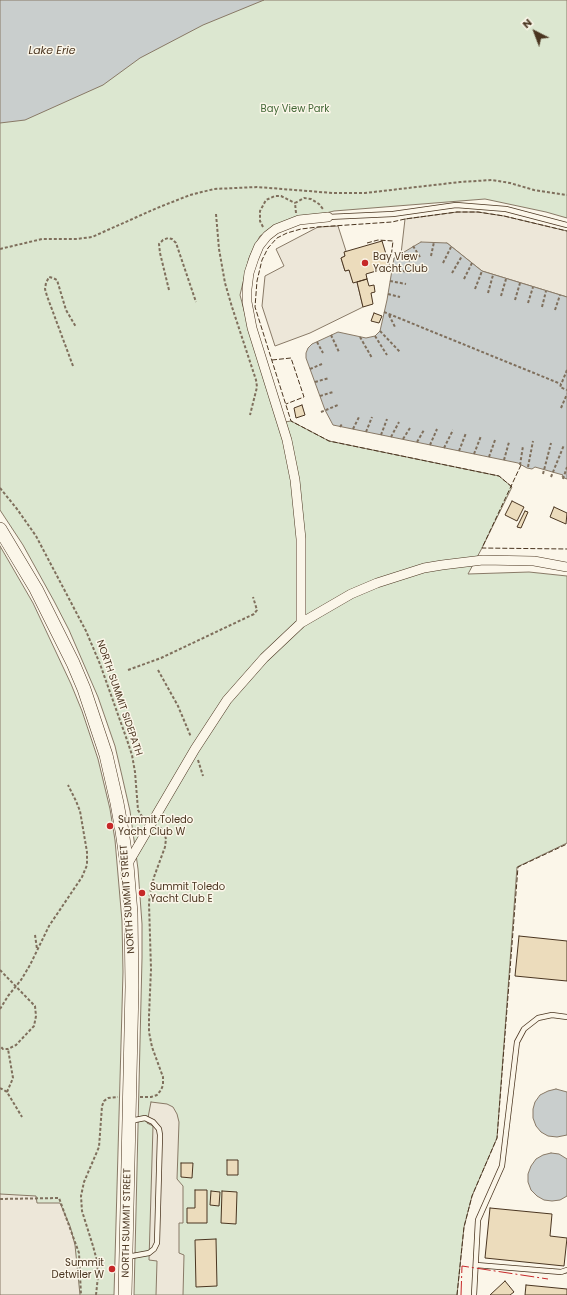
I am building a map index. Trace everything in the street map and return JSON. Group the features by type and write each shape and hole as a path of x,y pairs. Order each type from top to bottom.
{"main road":[{"name":"NORTH SUMMIT STREET","path":"0,529 36,589 73,663 84,689 112,777 122,831 127,865 131,913 132,987 125,1295"}],"street":[{"path":"301,624 301,539 295,480 288,440 252,328 247,302 247,289 252,266 259,246 267,236 276,229 299,220 328,217"},
{"path":"127,865 195,749 227,700 264,658 301,624 351,594 377,583 424,568 483,560 534,561 567,567"}],"lane":[{"path":"328,217 393,214 456,205 506,209 567,225"},
{"path":"474,1295 478,1220 502,1166 516,1042 524,1029 538,1018 552,1015 567,1017"},
{"path":"126,1257 149,1253 154,1249 157,1243 160,1135 159,1129 153,1122 145,1118 129,1121"},
{"path":"476,1266 561,1272 567,1270"}],"path":[{"path":"0,249 42,239 77,239 92,237 174,201 202,192 220,189 257,187 333,193 365,193 460,182 492,180 510,183 534,190 567,195"},
{"path":"267,236 260,221 260,211 266,200 275,196 282,196 295,203"},
{"path":"295,203 304,198 311,199 319,204 328,217"},
{"path":"295,203 299,220"},
{"path":"216,214 218,249 226,283 232,307 256,380 257,387 250,415"},
{"path":"169,290 159,244 168,238 172,239 176,243 196,302"},
{"path":"431,256 434,242"},
{"path":"413,246 420,257"},
{"path":"443,263 451,247"},
{"path":"401,254 410,261"},
{"path":"452,273 462,256"},
{"path":"464,279 472,263"},
{"path":"393,267 406,272"},
{"path":"475,289 482,271"},
{"path":"488,293 493,275"},
{"path":"73,366 45,289 46,283 50,277 57,280 66,310 76,326"},
{"path":"501,296 506,279"},
{"path":"390,281 406,284"},
{"path":"515,300 520,283"},
{"path":"528,303 533,287"},
{"path":"542,307 546,291"},
{"path":"388,294 400,296"},
{"path":"555,310 560,295"},
{"path":"384,312 561,384 560,387 567,390"},
{"path":"388,314 395,327"},
{"path":"380,331 400,352"},
{"path":"330,335 339,352"},
{"path":"375,336 387,355"},
{"path":"360,337 372,358"},
{"path":"317,342 323,353"},
{"path":"310,369 322,364"},
{"path":"561,384 567,370"},
{"path":"315,382 329,378"},
{"path":"320,396 333,392"},
{"path":"561,408 567,394"},
{"path":"321,412 338,405"},
{"path":"353,429 359,417"},
{"path":"366,432 372,417"},
{"path":"381,435 387,419"},
{"path":"391,437 399,422"},
{"path":"403,440 410,428"},
{"path":"416,442 424,430"},
{"path":"430,445 437,430"},
{"path":"444,448 453,430"},
{"path":"459,451 466,433"},
{"path":"474,454 481,436"},
{"path":"489,457 495,440"},
{"path":"504,460 509,442"},
{"path":"528,467 533,442"},
{"path":"543,474 551,442"},
{"path":"551,477 564,445"},
{"path":"520,465 523,446"},
{"path":"563,479 567,467"},
{"name":"NORTH SUMMIT SIDEPATH","path":"0,488 17,508 36,536 86,631 106,681 132,755 138,810 140,815 159,826 164,832 166,839 165,847 154,877 149,903 151,969 149,1032 152,1047 163,1077 163,1085 157,1095 151,1097 113,1097 104,1101 102,1106 99,1147 84,1182 81,1196 82,1211 97,1261 98,1276 96,1295"},
{"path":"128,670 161,658 254,614 257,610 253,597"},
{"path":"158,670 185,720 203,776"},
{"path":"0,1009 30,965 49,926 82,877 87,865 87,852 80,811 68,785"},
{"path":"36,935 37,950"},
{"path":"0,970 35,1006 36,1020 34,1026 16,1045 8,1049 3,1049 0,1046"},
{"path":"7,1092 12,1078 8,1049"},
{"path":"0,1088 7,1092 22,1117"},
{"path":"0,1199 59,1198 79,1253 81,1295"}],"green space":[{"name":"Bay View Park","path":"200,0 567,0 567,218 485,199 334,211 277,225 260,236 249,258 240,295 279,423 291,421 329,441 499,476 512,487 468,574 529,572 567,576 567,843 517,867 497,1138 472,1196 464,1227 457,1295 134,1295 142,958 142,924 138,869 130,811 122,776 115,746 98,697 69,630 54,601 23,545 0,510 0,113"},
{"path":"0,546 33,603 82,711 98,759 110,809 115,840 122,921 123,972 114,1295 0,1295"}],"shaded area":[{"path":"457,212 478,212 504,216 567,231 567,297 482,271 447,243 401,254 405,219"},
{"path":"338,226 346,251 345,256 341,258 345,271 349,270 357,282 363,307 310,333 275,346 262,306 265,276 284,266 276,249 318,227"},
{"path":"151,1102 167,1104 173,1107 179,1122 177,1179 183,1186 183,1223 179,1223 179,1253 184,1255 183,1295 156,1295 157,1261 149,1260 153,1126 147,1123"},
{"path":"0,1194 36,1196 37,1203 60,1203 70,1226 75,1245 80,1295 0,1295"}],"water":[{"name":"Lake Erie","path":"0,0 264,0 203,25 140,58 103,85 25,120 0,123"},
{"path":"421,242 447,243 482,271 567,297 567,479 562,477 563,475 535,467 532,469 527,468 518,463 333,425 325,410 306,358 308,348 312,344 338,332 366,338 375,336 380,331 394,258"},
{"path":"556,1089 567,1092 567,1135 557,1137 548,1136 541,1132 536,1126 533,1118 535,1102 540,1095"},
{"path":"551,1153 559,1154 567,1159 567,1196 560,1200 552,1201 544,1200 537,1196 531,1190 528,1182 528,1174 536,1159"}],"building":[{"name":"Bay View Yacht Club","path":"382,241 390,267 366,274 367,279 353,283 349,270 345,271 341,258 345,256 344,252"},
{"path":"367,279 369,286 374,285 375,292 371,293 373,304 363,307 357,282"},
{"path":"374,313 382,316 379,323 371,321"},
{"path":"302,405 305,415 296,418 294,408"},
{"path":"512,501 524,507 517,521 505,515"},
{"path":"554,507 567,513 566,524 550,517"},
{"path":"525,511 528,512 521,528 517,527"},
{"path":"519,936 567,941 567,981 515,976"},
{"path":"227,1160 238,1160 238,1175 227,1175"},
{"path":"181,1163 193,1163 192,1178 181,1177"},
{"path":"195,1190 207,1190 207,1223 187,1223 187,1208 195,1208"},
{"path":"211,1191 220,1192 219,1206 210,1205"},
{"path":"222,1191 237,1192 236,1224 221,1223"},
{"path":"490,1208 552,1214 550,1236 567,1238 564,1266 485,1258"},
{"path":"216,1239 217,1286 196,1287 195,1240"},
{"path":"505,1281 514,1292 510,1295 490,1295"},
{"path":"526,1285 567,1289 567,1295 525,1295"}],"fence":[{"path":"512,487 499,476 329,441 291,421 255,307 257,281 262,260 268,248 277,238 301,229 392,222 457,212 478,212 504,216 567,231"},
{"path":"367,243 378,240 393,241 391,258 387,259"},
{"path":"272,360 291,358 304,397 286,404"},
{"path":"521,465 482,548 567,549"},
{"path":"457,1295 464,1227 472,1196 497,1138 518,867 567,844"}],"power":[{"path":"461,1295 462,1266 548,1279"}],"place":[{"name":"Bay View Yacht Club","path":"365,263"},
{"name":"Summit Toledo Yacht Club W","path":"110,826"},
{"name":"Summit Toledo Yacht Club E","path":"142,893"},
{"name":"Summit Detwiler W","path":"112,1269"}]}
